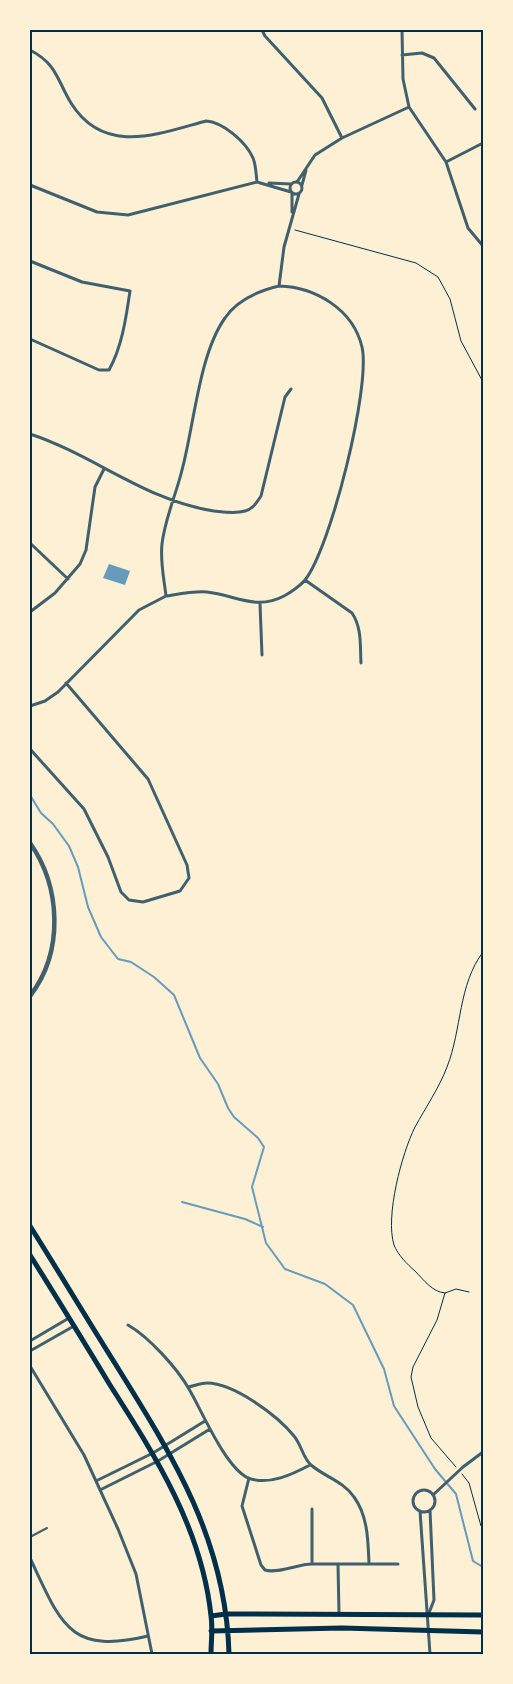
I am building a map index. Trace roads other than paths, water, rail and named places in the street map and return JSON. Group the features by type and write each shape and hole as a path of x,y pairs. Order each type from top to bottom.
{"main road":[{"path":"30,1226 166,1445 192,1495 204,1528 226,1614 229,1654"},
{"path":"30,1255 158,1461 174,1491 193,1537 202,1570 211,1616 211,1654"},
{"path":"211,1616 226,1614 340,1613 483,1615"},
{"path":"211,1631 342,1628 483,1632"}],"street":[{"path":"262,30 265,36 322,98 342,138"},
{"path":"402,30 403,79 410,108 446,162 468,228 483,246"},
{"path":"30,50 43,57 56,72 71,104 87,121 103,132 122,138 146,137 206,121 214,122 220,124 247,149 254,160 257,182"},
{"path":"402,55 422,53 434,58 475,109"},
{"path":"30,185 96,212 128,215 257,182 291,184 297,182 315,155 342,138 410,108"},
{"path":"446,162 483,144"},
{"path":"291,222 307,167"},
{"path":"297,182 301,186"},
{"path":"266,183 299,194"},
{"path":"279,286 284,247 291,222 292,193 289,189 291,184"},
{"path":"30,262 82,282 130,291 124,328 115,359 108,370 99,370 30,338"},
{"path":"30,706 45,701 66,683 139,610 166,596 209,592 260,604 284,596 305,580 327,535 336,506 360,395 364,360 356,332 334,305 305,289 279,286 251,295 235,306 225,317 215,334 201,383 182,471 162,542 161,559 166,596"},
{"path":"30,434 54,442 104,469 173,502 228,513 245,511 254,506 262,496 285,397 291,389"},
{"path":"30,612 55,593 80,564 86,550 95,487 104,469"},
{"path":"30,543 68,579"},
{"path":"305,580 352,613 357,621 360,636 361,663"},
{"path":"260,604 262,655"},
{"path":"30,749 84,809 108,857 120,892 129,900 143,902 180,891 189,878 187,865 148,779 66,683"},
{"path":"30,843 46,870 52,891 55,919 48,963 30,995"},
{"path":"30,1341 69,1318"},
{"path":"128,1325 140,1332 188,1388 205,1421 230,1460 248,1478 264,1480 277,1478 294,1473 310,1464"},
{"path":"30,1351 74,1326"},
{"path":"30,1366 84,1455 136,1574 152,1654"},
{"path":"188,1388 205,1383 214,1384 244,1396 261,1406 296,1438 310,1464 336,1479 354,1497 363,1514 367,1531 368,1563"},
{"path":"96,1481 153,1453 205,1421"},
{"path":"100,1490 158,1461 210,1429"},
{"path":"433,1495 463,1467 483,1452"},
{"path":"248,1478 242,1506 261,1565 271,1572 299,1564 398,1564"},
{"path":"430,1654 420,1512 413,1504 415,1495 423,1490 433,1495"},
{"path":"428,1614 434,1600 430,1510 434,1503 433,1495"},
{"path":"312,1509 312,1564"},
{"path":"420,1512 430,1510"},
{"path":"30,1558 49,1600 74,1631 88,1640 103,1643 148,1636"},
{"path":"338,1565 340,1613"}],"lane":[{"path":"30,1537 47,1528"}],"water":[{"path":"109,564 130,571 125,585 103,578"}],"waterway":[{"path":"30,795 41,813 53,824 69,846 78,867 88,907 101,937 118,959 131,962 154,977 174,995 200,1058 218,1084 228,1108 234,1117 258,1138 264,1147 252,1187 266,1243 285,1269 325,1284 353,1305 384,1369 394,1406 435,1469 456,1494 473,1561 483,1567"},
{"path":"182,1202 245,1219 263,1227"}]}
